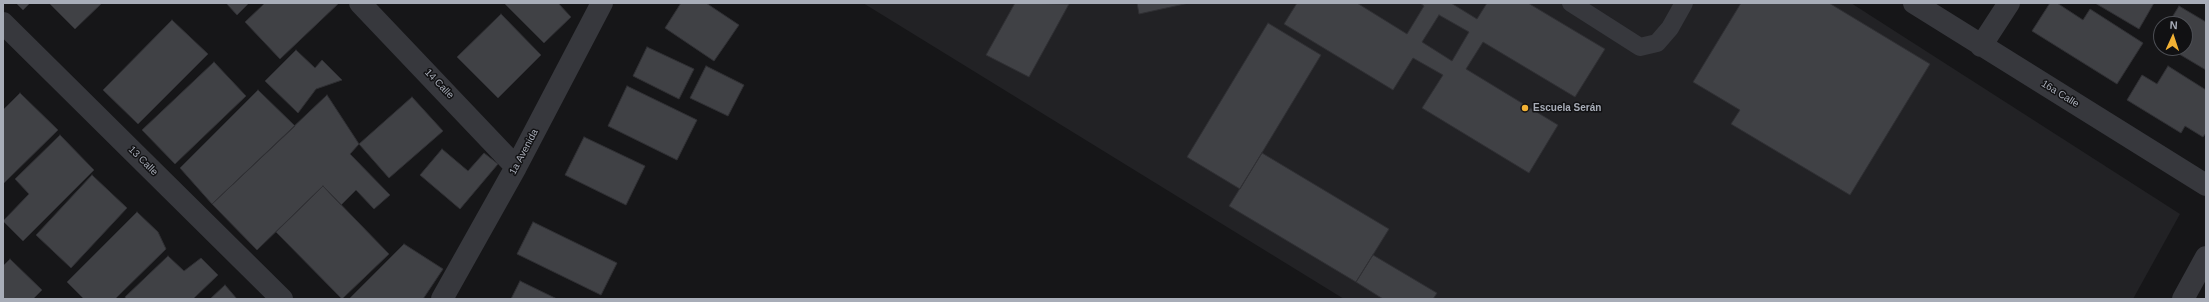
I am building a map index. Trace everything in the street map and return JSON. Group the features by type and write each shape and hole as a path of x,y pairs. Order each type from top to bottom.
{"street":[{"name":"14 Calle","path":"360,3 516,167"},
{"name":"1a Avenida","path":"442,299 516,167 602,3"},
{"name":"16a Calle","path":"1914,3 2206,185"},
{"path":"1981,46 2009,3"},
{"name":"13 Calle","path":"3,23 282,299"},
{"path":"2183,299 2206,257"}],"lane":[{"path":"1571,3 1640,47 1657,43 1670,28 1684,3"}],"shaded area":[{"name":"Escuela Serán","path":"863,3 1851,3 2180,214 2133,299 1344,299"}],"building":[{"path":"16,3 30,3 23,10"},
{"path":"49,3 102,3 75,29"},
{"path":"226,3 249,3 237,15"},
{"path":"265,3 339,3 280,59 245,22"},
{"path":"504,3 558,3 571,17 544,43"},
{"path":"681,3 706,3 739,25 714,61 665,28"},
{"path":"1015,3 1069,4 1029,77 986,55"},
{"path":"1137,3 1189,3 1139,14"},
{"path":"1297,3 1357,3 1407,34 1424,6 1420,3 1451,3 1477,19 1487,3 1528,3 1605,49 1575,97 1483,42 1466,69 1558,125 1529,173 1422,108 1443,75 1413,58 1393,90 1284,24","holes":["1439,15 1469,32 1452,61 1422,42"]},
{"path":"1741,3 1829,3 1930,64 1850,195 1731,124 1740,110 1693,82"},
{"path":"2050,3 2057,3 2083,20 2090,9 2143,43 2117,84 2032,31"},
{"path":"2095,3 2154,3 2139,29"},
{"path":"2179,6 2206,22 2206,70 2182,56 2193,56 2193,16 2173,16"},
{"path":"501,14 541,55 498,98 457,57"},
{"path":"172,20 208,54 138,124 103,90"},
{"path":"1268,23 1321,55 1240,189 1187,157"},
{"path":"647,47 694,69 679,99 633,76"},
{"path":"296,50 315,68 322,60 342,80 316,89 298,113 265,81"},
{"path":"214,62 246,96 175,164 142,130"},
{"path":"706,66 744,85 728,116 690,98"},
{"path":"2168,66 2206,90 2206,133 2203,137 2185,126 2181,133 2127,100 2142,75 2157,84"},
{"path":"627,86 697,120 677,160 608,126"},
{"path":"258,90 295,126 212,204 180,168"},
{"path":"20,93 58,130 3,184 3,110"},
{"path":"327,95 359,144 350,154 390,195 374,209 356,190 341,205 323,186 257,250 212,204"},
{"path":"412,97 443,131 389,178 359,144"},
{"path":"60,135 94,170 23,241 3,221 29,194 15,179"},
{"path":"584,137 645,166 626,205 565,175"},
{"path":"442,149 468,171 484,153 498,164 460,209 420,175"},
{"path":"1262,153 1389,229 1356,282 1229,206"},
{"path":"92,175 127,208 71,268 36,235"},
{"path":"323,186 389,254 342,299 276,232"},
{"path":"137,212 158,232 166,249 115,299 84,299 67,282"},
{"path":"533,222 617,263 601,295 517,254"},
{"path":"404,244 443,269 423,299 349,299"},
{"path":"1373,255 1437,293 1433,299 1383,299 1356,282"},
{"path":"168,256 184,271 201,258 218,275 193,299 126,299 125,297"},
{"path":"10,259 42,290 33,299 3,299 3,266"},
{"path":"520,281 557,299 511,299"},
{"path":"225,285 237,299 210,299"}],"place":[{"name":"Escuela Serán","path":"1525,108"}]}
